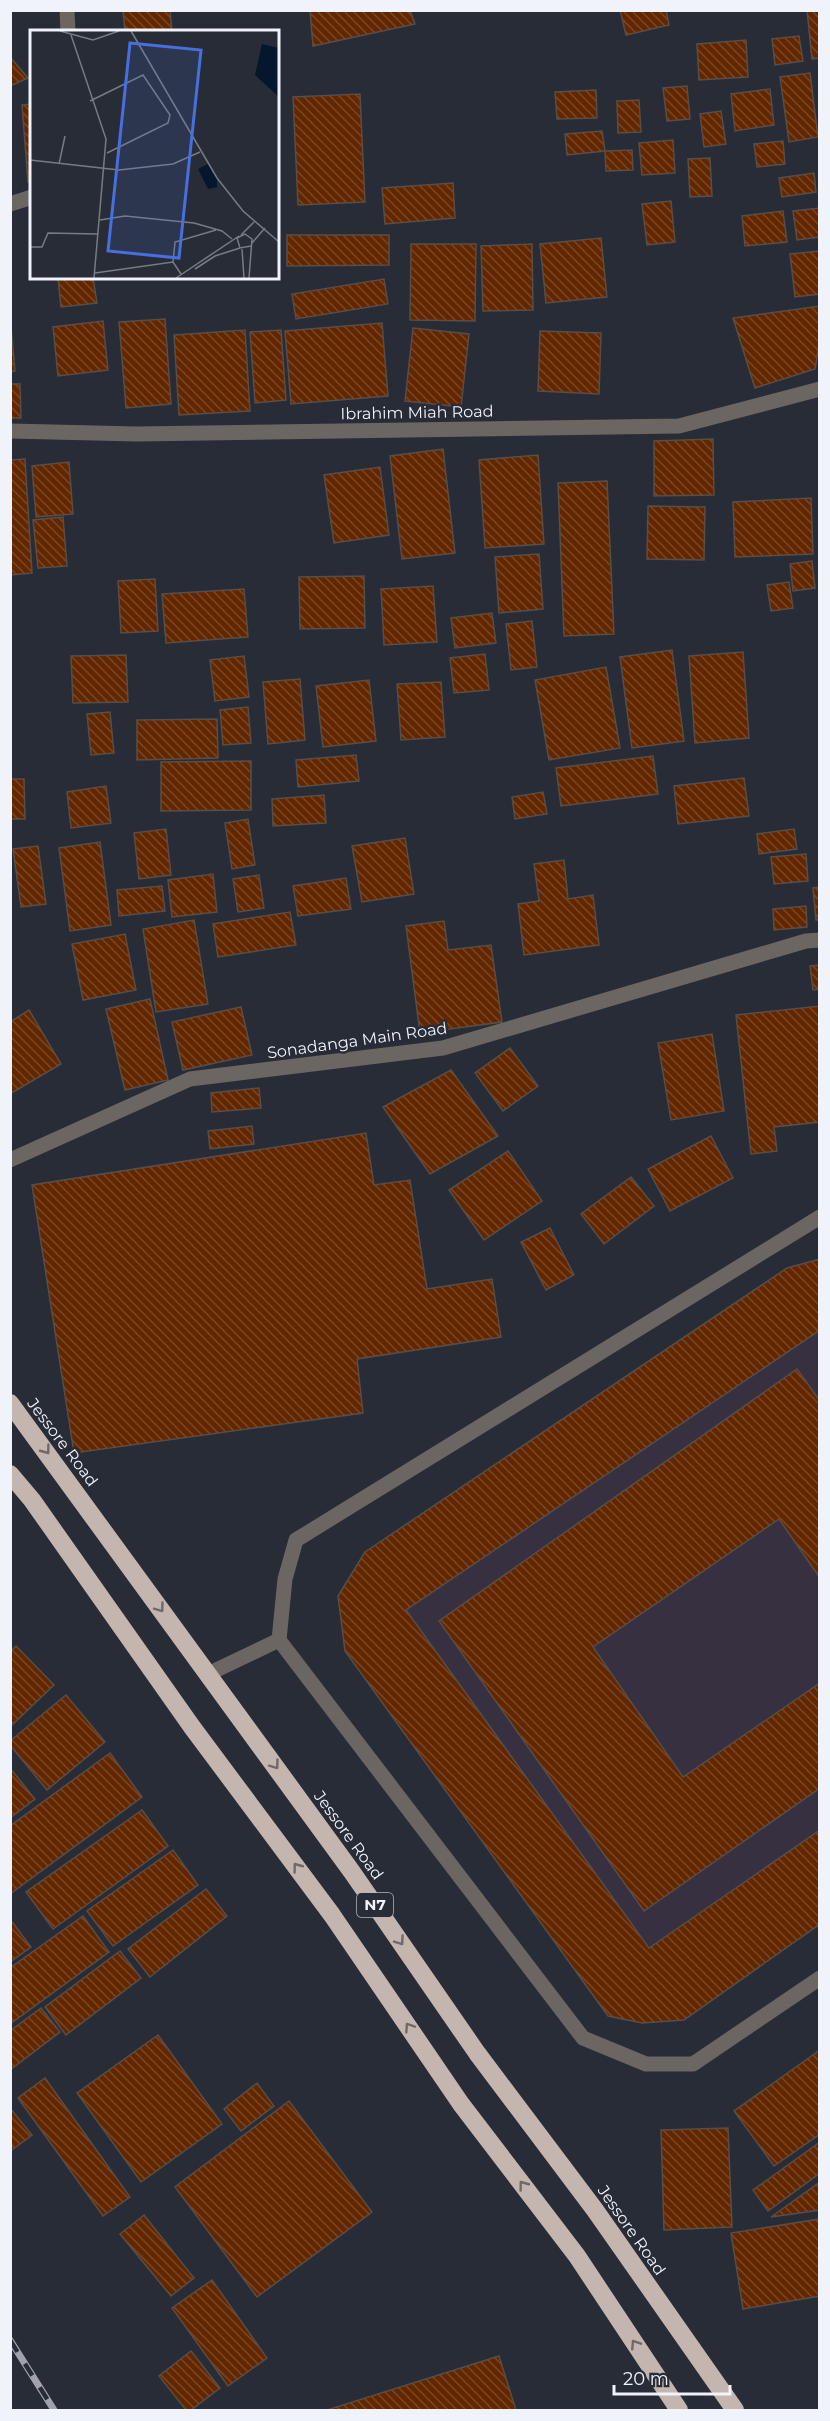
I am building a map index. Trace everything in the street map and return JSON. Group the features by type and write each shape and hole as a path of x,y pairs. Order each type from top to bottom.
{"highway":[{"name":"Jessore Road","path":"10,1403 352,1872 477,2053 595,2210 735,2410"},
{"name":"N7","path":"10,1474 32,1500 192,1727 332,1914 461,2104 577,2256 679,2410"}],"street":[{"path":"67,10 68,30"},
{"path":"10,204 30,198"},
{"name":"Ibrahim Miah Road","path":"10,431 136,434 679,426 819,389"},
{"name":"Sonadanga Main Road","path":"10,1160 190,1080 443,1048 806,941 819,940"},
{"path":"819,1217 296,1540 285,1580 279,1640 583,2038 646,2064 693,2064 819,1978"},
{"path":"208,1674 279,1640"}],"shaded area":[{"path":"819,1259 819,1924 684,2020 642,2023 608,2016 345,1651 338,1596 365,1552 787,1268"}],"building":[{"path":"123,10 170,10 172,30 125,30"},
{"path":"310,10 410,10 415,24 313,46"},
{"path":"620,10 666,10 669,25 626,35"},
{"path":"807,10 820,10 820,58 812,59"},
{"path":"799,36 803,61 775,65 772,39"},
{"path":"746,40 748,77 699,80 697,44"},
{"path":"10,57 28,78 10,86"},
{"path":"810,73 818,137 789,142 780,77"},
{"path":"687,86 690,119 667,121 663,88"},
{"path":"770,89 774,125 735,131 731,94"},
{"path":"596,90 597,118 557,119 555,92"},
{"path":"360,94 365,202 298,205 293,97"},
{"path":"639,100 641,132 618,133 617,101"},
{"path":"30,104 30,182 28,182 22,105"},
{"path":"721,111 726,144 704,147 700,114"},
{"path":"602,131 605,151 567,155 565,134"},
{"path":"673,140 675,173 642,175 639,143"},
{"path":"783,141 785,164 757,167 754,144"},
{"path":"632,150 633,170 606,171 605,151"},
{"path":"710,158 712,196 690,197 688,159"},
{"path":"814,173 816,192 782,197 779,178"},
{"path":"453,183 455,218 385,224 382,188"},
{"path":"671,201 675,242 647,245 642,204"},
{"path":"820,208 820,237 797,240 793,211"},
{"path":"783,211 787,242 745,246 742,216"},
{"path":"287,235 389,235 389,265 287,266"},
{"path":"601,238 607,297 546,303 540,244"},
{"path":"411,244 476,244 475,321 410,320"},
{"path":"532,244 533,310 483,311 481,246"},
{"path":"820,251 820,294 795,297 790,254"},
{"path":"58,279 93,279 97,303 61,307"},
{"path":"384,279 388,304 296,319 292,294"},
{"path":"820,306 820,339 815,369 755,388 733,318"},
{"path":"10,315 15,371 10,372"},
{"path":"165,319 171,404 126,408 119,322"},
{"path":"103,321 108,370 58,376 53,327"},
{"path":"382,323 388,396 291,404 285,331"},
{"path":"413,328 469,334 461,407 405,401"},
{"path":"245,330 250,411 179,415 174,335"},
{"path":"281,330 286,400 255,403 250,332"},
{"path":"540,331 601,333 599,394 538,391"},
{"path":"10,384 20,384 21,418 10,418"},
{"path":"713,439 714,495 654,496 654,441"},
{"path":"443,449 455,553 402,559 390,456"},
{"path":"538,455 544,544 485,548 479,460"},
{"path":"25,459 32,573 10,575 10,460"},
{"path":"69,462 73,514 36,517 32,466"},
{"path":"380,467 389,535 334,543 324,475"},
{"path":"607,481 614,634 564,636 558,483"},
{"path":"811,498 813,554 735,557 733,502"},
{"path":"648,506 705,507 704,560 647,559"},
{"path":"63,517 67,566 38,568 33,520"},
{"path":"539,554 543,609 499,613 495,557"},
{"path":"812,561 815,588 793,591 790,564"},
{"path":"364,576 365,628 300,629 299,577"},
{"path":"155,579 158,631 121,633 118,581"},
{"path":"789,582 793,608 771,611 767,585"},
{"path":"433,586 437,642 384,645 381,589"},
{"path":"244,589 248,637 166,643 162,594"},
{"path":"492,613 496,643 455,648 451,618"},
{"path":"532,621 537,667 511,670 506,624"},
{"path":"672,650 684,741 632,748 620,657"},
{"path":"743,652 749,738 695,743 689,656"},
{"path":"485,654 489,690 454,693 450,658"},
{"path":"126,655 128,702 73,703 71,656"},
{"path":"244,656 249,697 215,701 210,660"},
{"path":"606,667 620,748 549,760 535,680"},
{"path":"300,679 305,740 268,744 263,682"},
{"path":"369,680 376,741 323,747 316,686"},
{"path":"441,682 445,737 401,740 397,684"},
{"path":"248,707 251,743 223,745 220,710"},
{"path":"110,712 114,753 91,755 87,714"},
{"path":"217,719 218,758 137,760 137,720"},
{"path":"356,755 359,781 298,787 296,760"},
{"path":"653,756 658,794 561,806 556,768"},
{"path":"251,761 251,810 161,811 161,762"},
{"path":"744,778 749,816 678,824 674,786"},
{"path":"10,779 24,779 25,819 10,819"},
{"path":"106,786 111,823 71,828 67,792"},
{"path":"543,792 547,814 515,819 512,797"},
{"path":"324,795 326,823 273,826 272,799"},
{"path":"248,819 255,865 232,869 225,823"},
{"path":"166,829 171,875 139,879 134,833"},
{"path":"794,829 797,849 759,854 757,834"},
{"path":"405,838 414,894 362,902 352,846"},
{"path":"100,842 111,925 70,931 59,848"},
{"path":"38,846 46,904 21,907 13,849"},
{"path":"806,854 808,881 774,884 771,857"},
{"path":"564,860 568,899 593,895 599,945 524,955 518,904 539,901 534,864"},
{"path":"213,874 217,912 172,917 168,880"},
{"path":"259,875 264,908 238,912 233,879"},
{"path":"346,878 351,909 298,916 293,886"},
{"path":"162,886 165,911 119,916 117,890"},
{"path":"820,887 820,920 816,920 813,888"},
{"path":"806,906 807,927 774,930 773,909"},
{"path":"290,912 296,945 218,957 213,924"},
{"path":"194,920 208,1004 156,1012 143,929"},
{"path":"444,921 448,950 491,945 502,1022 420,1033 406,926"},
{"path":"125,934 136,990 83,1000 72,944"},
{"path":"820,965 820,989 813,990 810,966"},
{"path":"150,999 168,1080 125,1090 106,1009"},
{"path":"820,1006 820,1122 774,1127 777,1151 751,1154 736,1015"},
{"path":"241,1007 252,1055 183,1070 172,1022"},
{"path":"29,1010 61,1064 10,1094 10,1022"},
{"path":"712,1034 724,1111 671,1120 658,1043"},
{"path":"510,1048 538,1086 503,1111 475,1073"},
{"path":"451,1070 498,1136 430,1174 383,1107"},
{"path":"259,1088 261,1108 212,1112 211,1093"},
{"path":"252,1126 254,1144 210,1149 208,1131"},
{"path":"366,1133 374,1185 410,1180 427,1289 492,1279 501,1337 357,1359 363,1413 74,1453 32,1185"},
{"path":"711,1136 733,1178 670,1211 648,1169"},
{"path":"508,1151 542,1201 484,1240 449,1190"},
{"path":"631,1177 654,1206 604,1244 581,1214"},
{"path":"550,1228 574,1275 546,1290 521,1242"},
{"path":"820,1259 820,1330 406,1610 649,1948 820,1830 820,1924 684,2020 642,2023 608,2016 345,1651 338,1596 365,1552 787,1268"},
{"path":"797,1369 820,1401 820,1578 779,1519 593,1647 683,1777 820,1683 820,1788 644,1911 439,1621"},
{"path":"16,1646 54,1685 10,1727 10,1652"},
{"path":"66,1695 105,1742 47,1790 10,1745 10,1741"},
{"path":"110,1753 142,1797 10,1894 10,1826"},
{"path":"10,1768 35,1799 10,1818"},
{"path":"142,1810 168,1846 53,1929 26,1892"},
{"path":"173,1850 198,1885 113,1946 87,1911"},
{"path":"206,1889 227,1916 150,1977 128,1949"},
{"path":"83,1916 109,1952 10,2024 10,1968"},
{"path":"10,1919 31,1947 10,1962"},
{"path":"120,1951 141,1978 66,2035 45,2007"},
{"path":"41,2008 60,2032 10,2070 10,2031"},
{"path":"158,2035 222,2124 141,2182 77,2093"},
{"path":"820,2050 820,2134 774,2166 734,2111"},
{"path":"45,2078 130,2197 103,2216 18,2098"},
{"path":"257,2083 274,2106 241,2131 224,2109"},
{"path":"289,2101 372,2212 257,2297 175,2187"},
{"path":"10,2108 32,2135 12,2150 10,2147"},
{"path":"728,2128 732,2227 664,2230 661,2130"},
{"path":"820,2142 820,2173 768,2211 753,2190"},
{"path":"820,2182 820,2210 771,2217"},
{"path":"144,2215 194,2278 171,2296 120,2234"},
{"path":"820,2219 820,2296 743,2309 731,2233"},
{"path":"212,2280 267,2358 228,2386 172,2308"},
{"path":"191,2351 220,2388 191,2410 186,2410 159,2376"},
{"path":"499,2356 516,2410 330,2409"}],"railway":[{"path":"10,2340 54,2410"}]}
